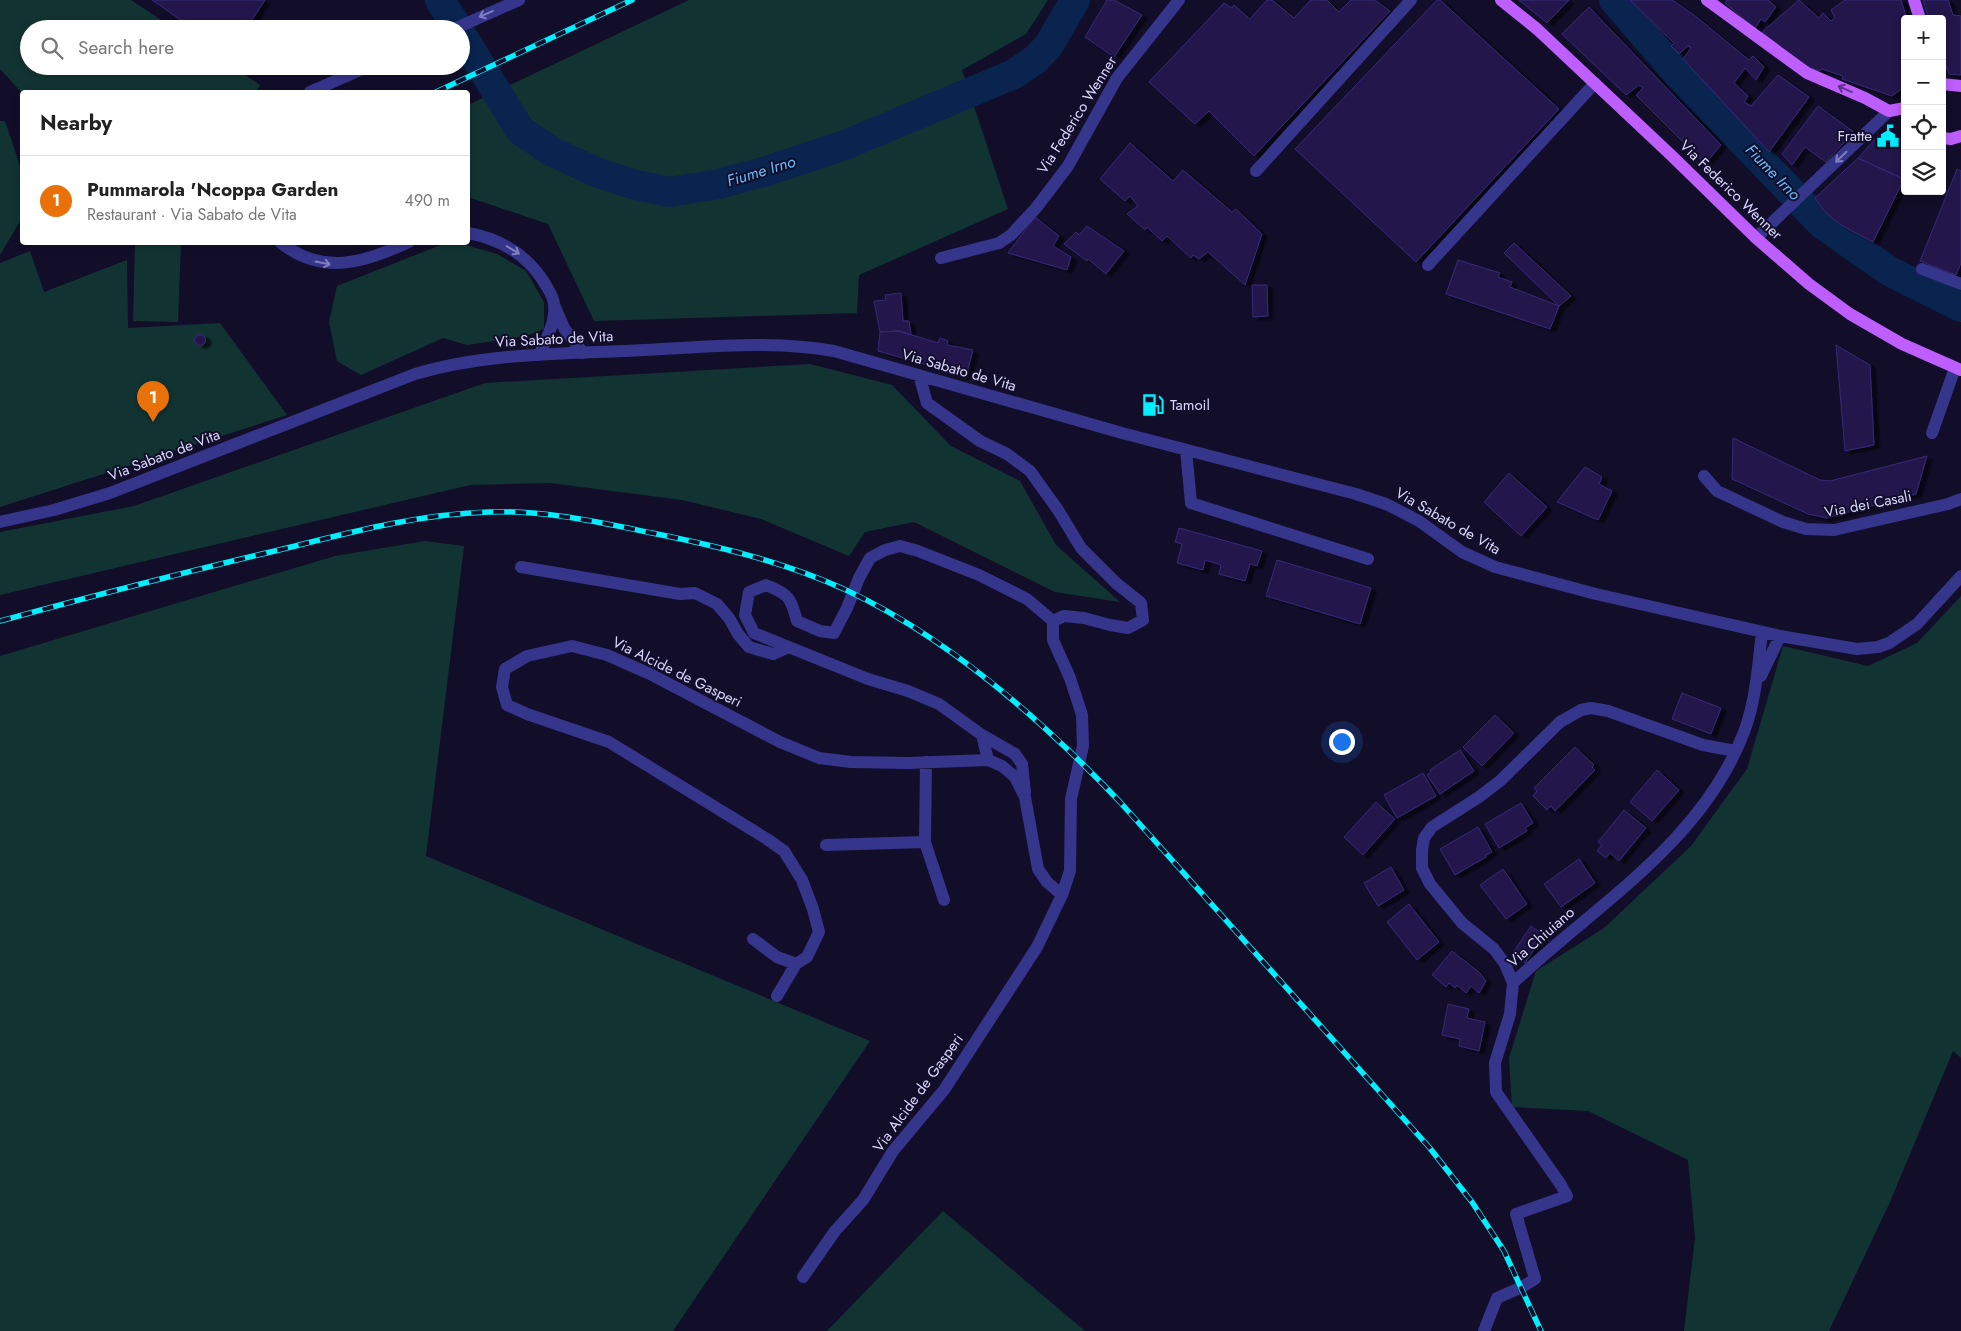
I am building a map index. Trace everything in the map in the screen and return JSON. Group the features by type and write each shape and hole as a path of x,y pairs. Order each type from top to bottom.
{"main road":[{"name":"Via Federico Wenner","path":"1501,0 1537,29 1796,274 1850,314 1902,344 1958,369"},
{"path":"1707,0 1807,72 1865,98 1888,111 1901,109"},
{"path":"1914,0 1919,15"},
{"path":"1946,84 1961,86"},
{"path":"1946,138 1961,136"}],"street":[{"path":"470,22 519,0"},
{"name":"Via Federico Wenner","path":"941,258 999,243 1011,235 1036,208 1068,166 1117,78 1179,0"},
{"path":"1256,171 1411,0"},
{"path":"315,90 349,75"},
{"path":"1428,266 1594,83"},
{"path":"1756,238 1888,111"},
{"path":"470,233 495,241 519,254 529,262 540,276 564,328 583,353"},
{"path":"284,245 296,255 331,265 349,264 402,245"},
{"path":"1922,269 1961,283"},
{"path":"539,355 551,331 554,305"},
{"name":"Via Sabato de Vita","path":"0,522 54,510 110,493 415,374 444,365 539,355 744,347 800,347 834,351 1186,450 1356,494 1386,504 1419,521 1462,552 1495,567 1579,590 1780,636 1857,649 1878,648 1917,624 1961,576"},
{"path":"1932,433 1958,369"},
{"path":"919,375 928,403 980,441 1007,454 1030,471 1082,548 1116,583 1141,603 1143,620 1128,628 1084,618 1064,616 1053,621 1027,599 987,579 918,551 900,546 885,550 870,558 834,632 820,631 797,622 793,604 783,592 766,586 749,592 745,615 754,633 868,679 908,690 939,704 982,735 1014,754 1022,764 1038,869 1047,882 1062,895"},
{"path":"1186,450 1191,503 1368,559"},
{"name":"Via dei Casali","path":"1704,476 1716,491 1783,522 1806,529 1834,530 1961,499"},
{"path":"521,567 680,594 695,593 717,604 749,646 773,654 789,647"},
{"name":"Via Alcide de Gasperi","path":"803,1277 835,1231 863,1200 894,1151 944,1090 1037,947 1062,895 1070,871 1071,799 1083,746 1082,715 1070,678 1053,640 1053,621"},
{"name":"Via Chiuiano","path":"1484,1331 1497,1298 1522,1287 1534,1279 1516,1214 1567,1196 1496,1092 1496,1063 1510,1014 1513,983 1545,952 1640,874 1708,801 1726,772 1744,732 1755,689 1762,632"},
{"name":"Via Chiuiano","path":"1755,689 1780,636"},
{"name":"Via Alcide de Gasperi","path":"796,964 807,957 819,932 802,880 784,851 609,742 526,714 507,704 502,687 505,668 527,656 572,646 607,655 684,692 780,742 819,758 851,762 988,760"},
{"path":"1513,983 1494,949 1462,923 1430,884 1422,868 1422,850 1424,838 1432,826 1479,797 1500,781 1560,722 1581,710 1591,708 1608,711 1703,745 1735,751"},
{"path":"982,735 988,760 1002,766 1014,778 1026,796"},
{"path":"926,762 925,842 944,900"},
{"path":"826,845 925,842"},
{"path":"753,939 776,957 796,964 777,996"}],"green space":[{"path":"0,0 131,0 161,20 20,20 20,75 245,75 260,85 257,90 20,91 0,69"},
{"path":"689,0 1048,0 1026,34 962,70 1008,209 859,275 857,313 594,321 548,224 470,198 470,104"},
{"path":"0,121 5,121 20,166 20,221 0,255"},
{"path":"135,245 181,245 178,322 133,321"},
{"path":"441,245 466,245 497,254 526,271 544,302 544,329 526,336 467,345 443,338 361,375 337,361 329,322 337,286"},
{"path":"30,251 44,292 127,260 128,328 220,323 287,415 0,507 0,263"},
{"path":"810,364 892,385 951,446 1020,481 1056,545 1120,602 1055,592 914,522 865,532 849,556 761,519 682,500 550,483 470,485 0,595 0,532 134,506 485,383"},
{"path":"425,541 464,546 426,856 870,1041 673,1331 0,1331 0,656 335,556"},
{"path":"1961,596 1961,1058 1953,1051 1890,1202 1829,1331 1684,1331 1695,1238 1688,1160 1588,1111 1512,1107 1509,1058 1536,971 1604,928 1691,846 1747,769 1783,646 1868,666 1917,643"},
{"path":"943,1211 1085,1331 827,1331"}],"building":[{"path":"152,0 265,0 252,20 181,20"},
{"path":"1107,0 1114,0 1142,15 1114,57 1085,37"},
{"path":"1267,0 1272,0 1294,18 1311,0 1327,0 1339,12 1351,0 1375,0 1390,11 1254,156 1209,111 1195,124 1149,82 1224,3 1232,8 1234,5 1250,19"},
{"path":"1437,0 1440,0 1559,109 1416,262 1295,149"},
{"path":"1519,0 1569,0 1547,23"},
{"path":"1630,0 1672,0 1694,15 1749,60 1753,56 1764,67 1756,80 1745,68 1734,83 1748,96 1744,102 1751,106 1778,75 1809,97 1769,152 1683,59 1691,48 1688,46 1679,54 1671,46 1674,43"},
{"path":"1727,0 1768,0 1776,7 1765,22 1761,19 1755,28 1725,3"},
{"path":"1799,0 1819,18 1823,13 1831,21 1835,18 1831,10 1845,0 1901,0 1906,15 1901,15 1901,89 1892,96 1842,79 1843,76 1822,69 1819,71 1800,63 1762,32"},
{"path":"1923,0 1948,0 1953,15 1961,16 1961,75 1949,74 1946,66 1946,15 1928,15"},
{"path":"1589,7 1721,145 1705,164 1636,95 1643,88 1639,85 1626,95 1562,34"},
{"path":"1818,106 1854,132 1826,162 1805,147 1792,165 1782,154"},
{"path":"1879,135 1901,144 1901,178 1858,158"},
{"path":"1130,143 1173,181 1183,170 1232,212 1236,209 1262,234 1245,285 1208,252 1199,259 1193,255 1191,258 1167,236 1162,241 1147,227 1145,230 1127,214 1138,206 1130,196 1125,201 1100,179"},
{"path":"1858,158 1901,178 1901,185 1873,242 1841,225 1827,214 1815,198"},
{"path":"1957,169 1961,171 1961,263 1956,275 1920,261"},
{"path":"1035,217 1059,236 1053,246 1071,257 1067,270 1008,253"},
{"path":"1087,226 1124,251 1106,274 1088,259 1087,261 1064,244 1076,232 1079,235"},
{"path":"1514,243 1571,296 1559,306 1504,253"},
{"path":"1458,260 1500,273 1498,277 1512,282 1510,287 1559,306 1550,329 1446,294"},
{"path":"1252,285 1267,285 1268,316 1253,317"},
{"path":"901,293 903,321 909,321 911,335 899,331 880,332 874,301 886,300 885,295"},
{"path":"899,331 938,343 940,338 948,341 947,345 973,350 966,376 878,351 880,332"},
{"path":"198,335 202,335 205,340 204,344 198,345 195,342 195,338"},
{"path":"1836,345 1870,365 1874,445 1845,451"},
{"path":"1733,438 1820,480 1830,481 1927,456 1916,494 1826,518 1808,514 1732,479"},
{"path":"1585,467 1602,477 1599,484 1612,491 1598,520 1557,502"},
{"path":"1509,473 1547,507 1521,536 1484,502"},
{"path":"1179,528 1262,551 1257,566 1250,564 1245,581 1219,574 1221,565 1205,560 1203,570 1177,563 1182,544 1175,542"},
{"path":"1277,560 1371,588 1360,624 1266,596"},
{"path":"1682,693 1721,708 1711,734 1672,719"},
{"path":"1495,715 1514,733 1482,766 1463,747"},
{"path":"1575,747 1594,765 1592,767 1595,770 1555,811 1551,806 1547,810 1533,796 1537,791 1534,788"},
{"path":"1460,750 1474,771 1440,794 1427,775 1431,772 1430,770"},
{"path":"1657,770 1679,790 1652,821 1630,802"},
{"path":"1423,773 1436,796 1397,818 1384,795"},
{"path":"1376,802 1395,819 1363,855 1344,837"},
{"path":"1521,803 1533,823 1525,828 1527,831 1499,848 1485,824"},
{"path":"1624,810 1646,828 1619,861 1610,853 1606,858 1597,851 1602,845 1598,842"},
{"path":"1478,827 1492,852 1455,875 1440,849"},
{"path":"1579,859 1595,883 1561,907 1544,884"},
{"path":"1391,867 1404,890 1378,906 1364,883"},
{"path":"1503,869 1527,904 1506,919 1480,885"},
{"path":"1409,904 1439,942 1417,960 1387,922"},
{"path":"1531,926 1544,935 1525,963 1512,954"},
{"path":"1452,951 1480,973 1486,981 1479,993 1471,986 1466,993 1457,985 1455,988 1449,983 1446,987 1432,975"},
{"path":"1448,1004 1469,1009 1467,1018 1485,1022 1479,1051 1459,1046 1460,1039 1442,1035"}],"waterway":[{"name":"Fiume Irno","path":"440,0 452,20"},
{"name":"Fiume Irno","path":"470,49 520,130 551,151 598,173 636,185 670,192 718,184 763,172 845,145 1014,74 1036,59 1049,45 1075,0"},
{"name":"Fiume Irno","path":"1614,0 1677,73 1822,224 1889,271 1961,307"}],"railway":[{"path":"440,90 632,0"},
{"path":"0,621 357,531 436,516 489,512 551,515 676,538 726,549 775,563 846,590 921,632 992,683 1059,741 1120,802 1429,1147 1472,1202 1504,1251 1541,1331"}],"place":[{"name":"Fratte","path":"1888,136"},
{"name":"Tamoil","path":"1153,405"},
{"name":"Pummarola 'Ncoppa Garden","path":"153,422"}]}
